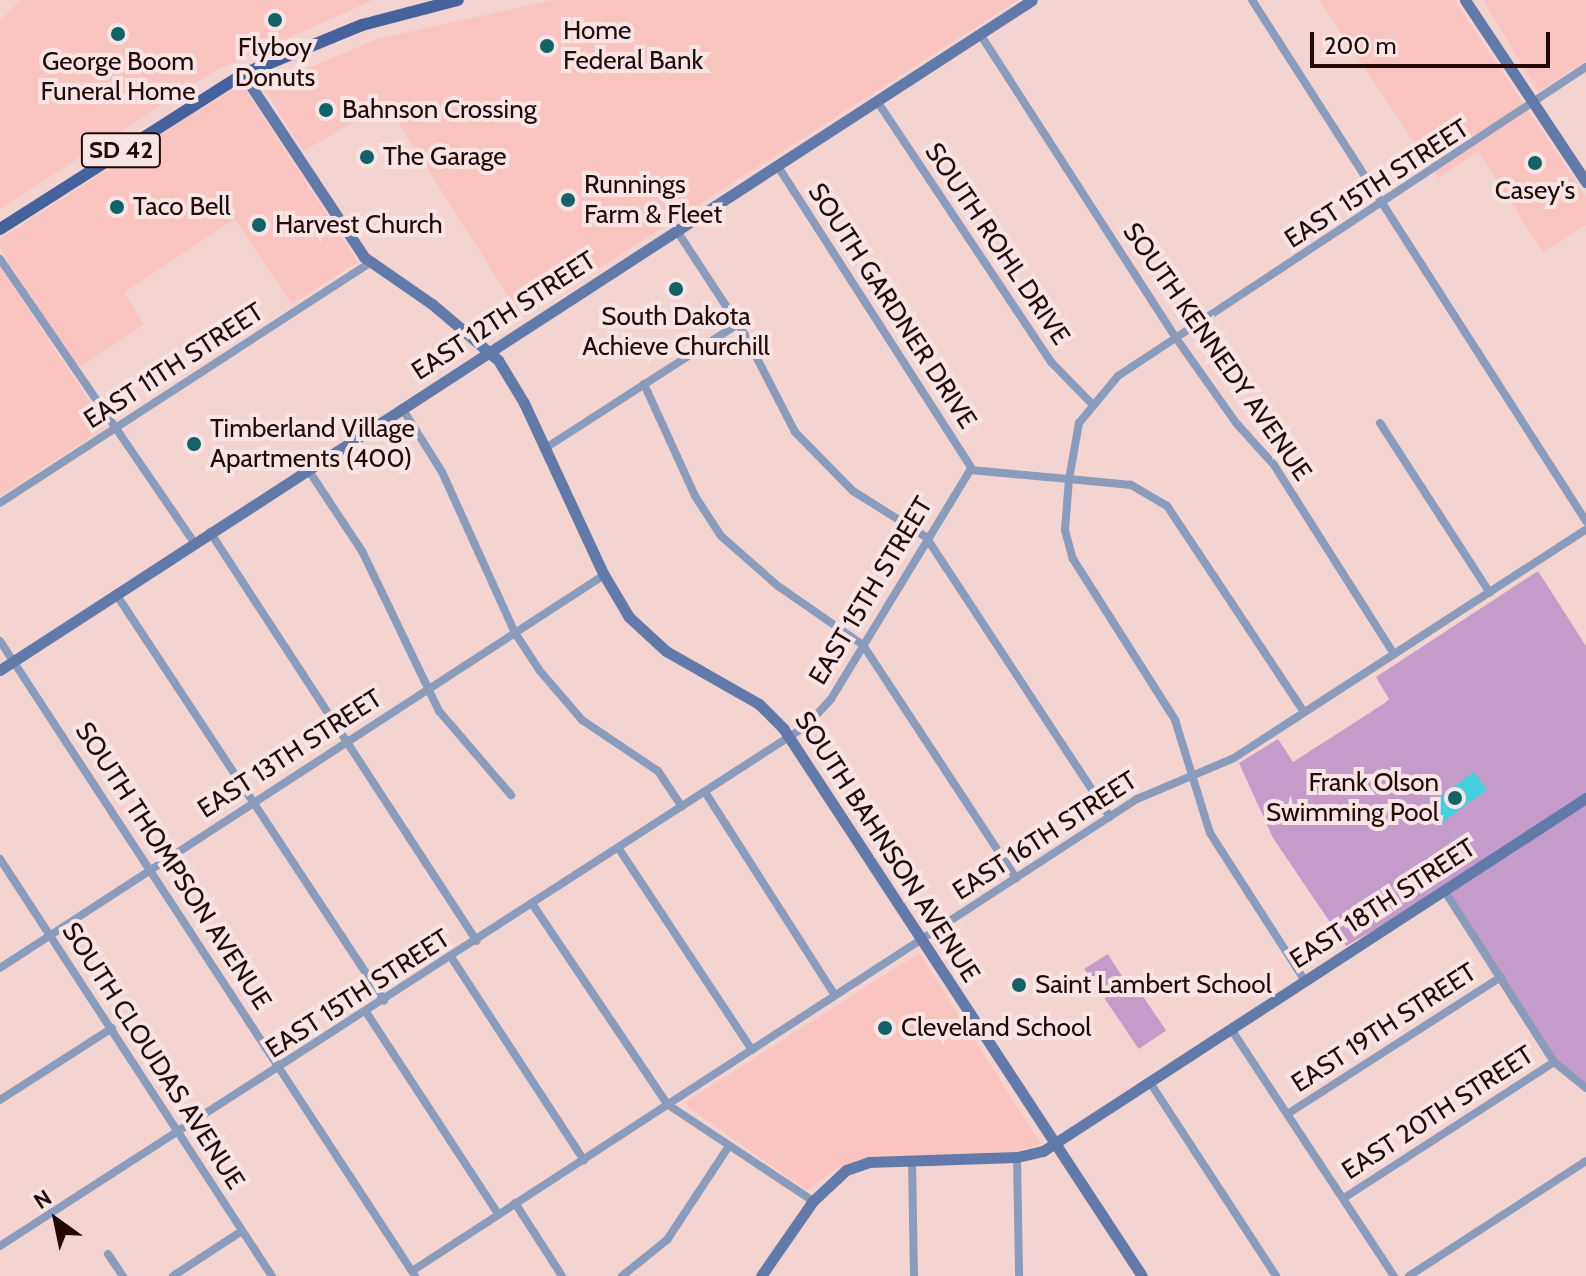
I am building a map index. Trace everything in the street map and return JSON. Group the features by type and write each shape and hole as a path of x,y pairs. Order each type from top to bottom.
{"main road":[{"name":"SD 42","path":"0,229 243,74 362,25 458,0"}],"street":[{"name":"EAST 12TH STREET","path":"0,670 1032,0"},
{"path":"1252,0 1381,206 1586,521"},
{"path":"1465,0 1586,182"},
{"name":"SOUTH KENNEDY AVENUE","path":"980,34 1176,338 1237,424 1274,465 1394,654"},
{"name":"EAST 15TH STREET","path":"1305,981 1210,833 1175,720 1073,559 1065,530 1074,436 1091,403 1118,376 1381,206 1586,67"},
{"name":"SOUTH BAHNSON AVENUE","path":"243,74 369,263 490,351 517,389 604,575 646,635 759,704 789,737 1142,1276"},
{"name":"SOUTH ROHL DRIVE","path":"877,101 1051,362 1091,403"},
{"name":"SOUTH GARDNER DRIVE","path":"777,165 972,469"},
{"path":"677,231 738,324 776,403 809,450 853,491 926,537 1110,817"},
{"path":"0,259 194,542"},
{"name":"EAST 11TH STREET","path":"0,503 369,263"},
{"path":"544,449 738,324"},
{"path":"644,384 695,496 721,536 778,586 863,645 1016,878"},
{"path":"402,408 442,472 515,633 554,691 582,720 658,771 682,807"},
{"path":"1380,423 1490,593"},
{"path":"307,468 362,551 426,689 453,731 511,795"},
{"path":"972,469 1131,485 1167,506 1304,712"},
{"name":"EAST 15TH STREET","path":"0,1246 789,737 831,699 926,537 972,469"},
{"name":"EAST 16TH STREET","path":"413,1273 498,1214 1110,817 1191,774 1234,758 1586,529"},
{"path":"210,532 477,941"},
{"name":"EAST 13TH STREET","path":"0,968 604,575"},
{"path":"116,594 384,1001"},
{"name":"SOUTH THOMPSON AVENUE","path":"0,641 413,1273"},
{"path":"705,792 835,995"},
{"name":"EAST 18TH STREET","path":"761,1276 813,1201 836,1177 857,1165 1017,1157 1055,1144 1586,798"},
{"path":"619,849 752,1050"},
{"name":"SOUTH CLOUDAS AVENUE","path":"0,859 272,1276"},
{"path":"1444,890 1554,1062 1586,1088"},
{"path":"533,905 667,1104 813,1201"},
{"path":"451,957 584,1160"},
{"name":"EAST 19TH STREET","path":"1289,1113 1501,977"},
{"path":"366,1012 498,1214"},
{"path":"0,1100 112,1028"},
{"path":"1231,1029 1394,1276"},
{"name":"EAST 20TH STREET","path":"1344,1198 1554,1062"},
{"path":"1149,1081 1276,1276"},
{"path":"622,1276 667,1240 729,1146"},
{"path":"1017,1157 1019,1276"},
{"path":"912,1160 914,1276"},
{"path":"1409,1276 1586,1161"},
{"path":"515,1203 562,1276"},
{"path":"173,1276 242,1231"},
{"path":"108,1254 123,1276"}],"shaded area":[{"path":"21,0 373,0 211,73 0,209 0,21"},
{"path":"553,0 1018,0 522,318 386,103 304,151 263,87 377,39"},
{"path":"1319,0 1454,0 1586,197 1586,225 1543,252 1478,151 1438,178"},
{"path":"1483,0 1586,0 1586,61 1538,92"},
{"path":"241,83 358,262 292,304 235,219 124,293 144,324 77,369 0,249 0,239"},
{"path":"0,266 106,427 0,496"},
{"path":"1538,571 1586,646 1586,1088 1554,1062 1444,890 1346,946 1273,838 1239,763 1278,739 1293,762 1385,703 1389,699 1376,677"},
{"name":"Cleveland School","path":"919,953 1041,1144 1008,1154 862,1159 836,1169 807,1191 687,1106 687,1101"},
{"path":"1108,954 1122,976 1098,991 1084,969"},
{"path":"1132,980 1166,1031 1139,1049 1105,998"}],"water":[{"name":"Frank Olson Swimming Pool","path":"1474,772 1487,790 1438,826 1425,808"}],"place":[{"name":"Flyboy Donuts","path":"275,20"},
{"name":"George Boom Funeral Home","path":"118,34"},
{"name":"Home Federal Bank","path":"547,46"},
{"name":"Bahnson Crossing","path":"326,110"},
{"name":"The Garage","path":"367,157"},
{"name":"Casey's","path":"1535,163"},
{"name":"Runnings Farm & Fleet","path":"568,200"},
{"name":"Taco Bell","path":"117,207"},
{"name":"Harvest Church","path":"259,225"},
{"name":"South Dakota Achieve Churchill","path":"676,289"},
{"name":"Timberland Village Apartments (400)","path":"194,444"},
{"name":"Frank Olson Swimming Pool","path":"1455,798"},
{"name":"Saint Lambert School","path":"1019,985"},
{"name":"Cleveland School","path":"885,1028"}]}
